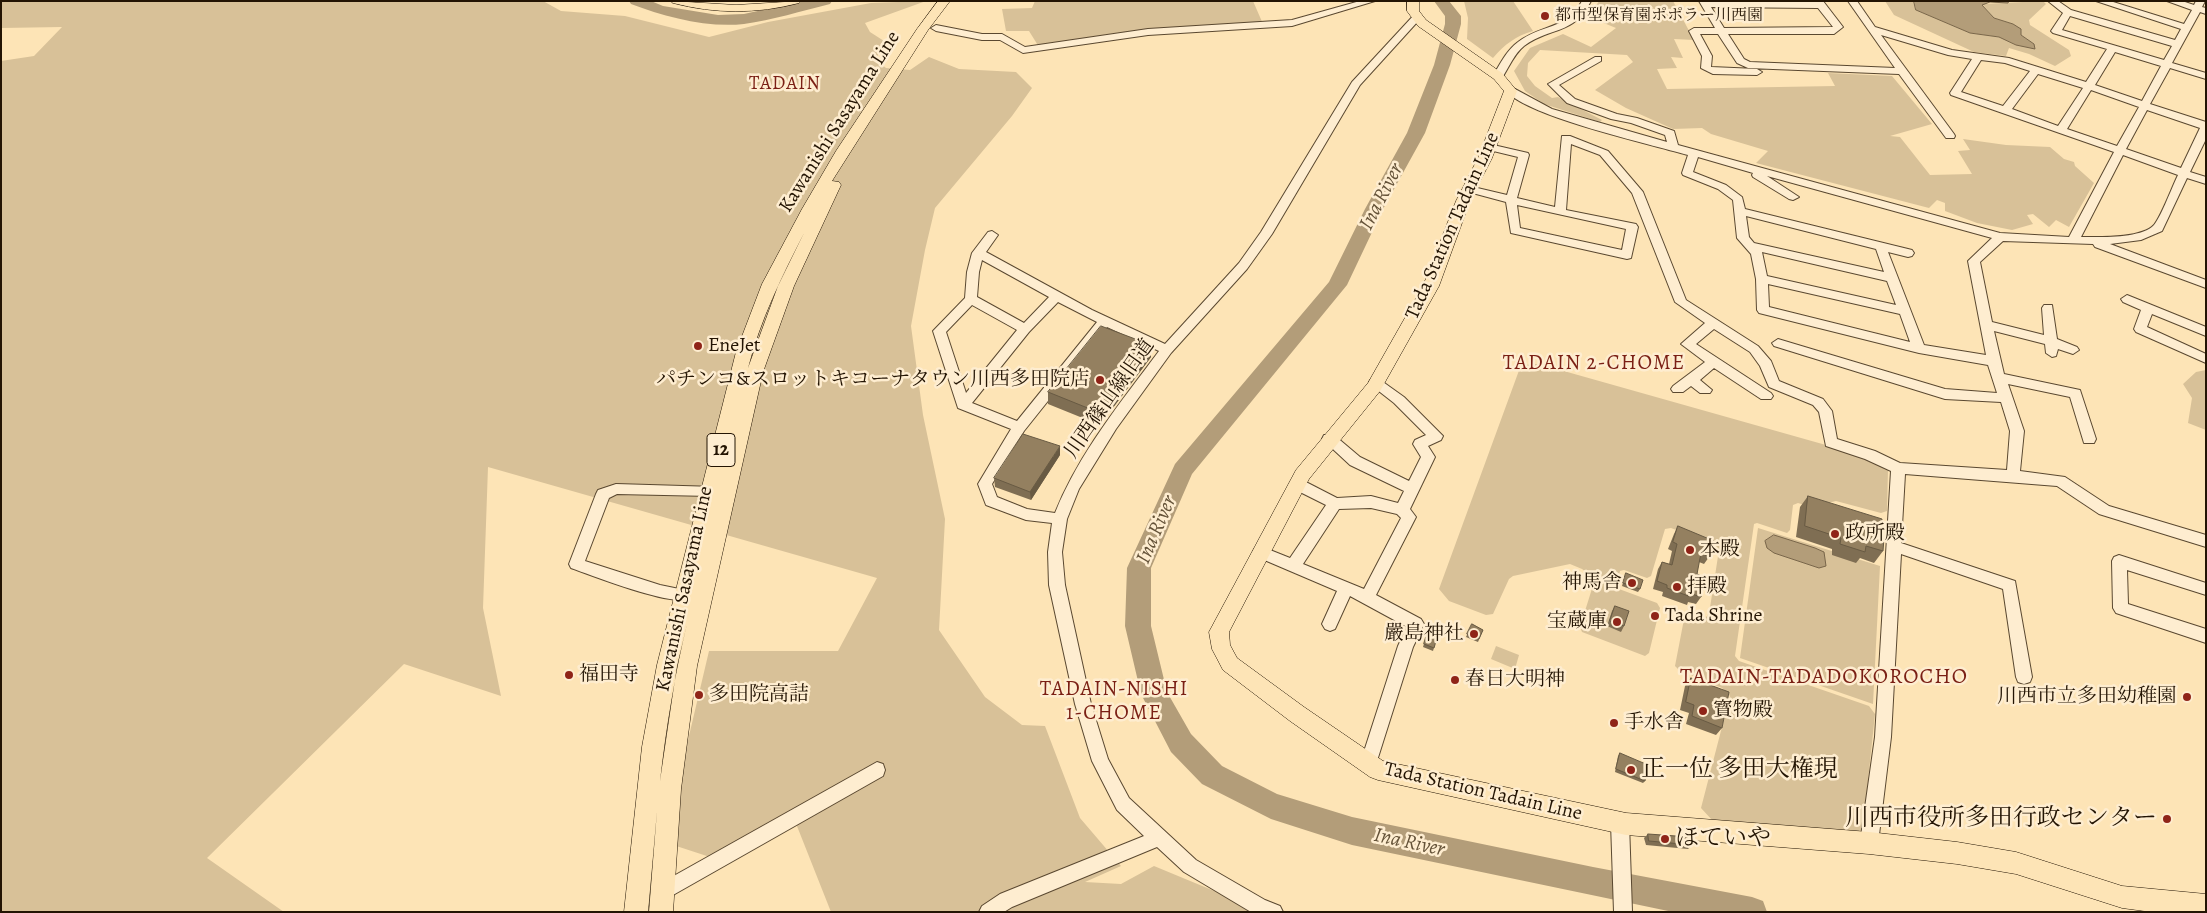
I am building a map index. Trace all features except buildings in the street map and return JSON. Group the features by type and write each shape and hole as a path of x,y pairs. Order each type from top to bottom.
{"main road":[{"path":"677,1 701,7 746,10 795,1"},
{"name":"Kawanishi Sasayama Line","path":"661,912 670,789 687,666 755,372 786,286 839,176 931,30 944,1"},
{"name":"Kawanishi Sasayama Line","path":"633,910 653,747 667,665 744,352 770,284 809,209 843,151 931,30 957,1"},
{"path":"1413,1 1413,11 1419,20 1498,76 1511,91"},
{"name":"Tada Station Tadain Line","path":"1511,91 1489,147 1469,189 1431,286 1376,382 1329,439 1297,484 1218,632 1218,638 1225,657 1230,664 1297,714 1378,770 1620,832 1869,843 2016,863 2122,897 2206,906"}],"street":[{"path":"1348,9 1365,1"},
{"path":"931,30 982,37 1002,37 1023,50 1148,32 1292,23 1348,9 1370,1"},
{"path":"1498,76 1522,43 1561,28 1572,21 1581,13 1587,1"},
{"path":"1852,1 1950,136"},
{"path":"2052,1 2068,12 2177,44"},
{"path":"2100,1 2186,28"},
{"path":"2073,241 2119,150 2146,106 2186,28 2201,7 2171,1"},
{"path":"1704,3 1740,61 1748,65 1902,71"},
{"path":"1704,3 1820,3 1838,27 1834,31 1694,31 1707,56 1706,68 1713,71 1764,72 1761,66"},
{"path":"2068,12 2056,31 2206,76"},
{"name":"川西篠山線旧道","path":"1274,912 1260,907 1190,866 1123,804 1100,762 1083,704 1057,585 1055,552 1060,519 1072,488 1111,425 1167,350 1243,266 1266,234 1356,84 1419,20"},
{"path":"1511,91 1548,111 1673,148 2000,236 2073,241 2118,240 2141,236 2158,228 2206,126 2006,60 1978,57 1933,48 1872,29"},
{"path":"2061,130 2113,48"},
{"path":"1978,57 1955,92 2206,180"},
{"path":"1598,59 1553,84 1572,101 1614,117 1633,120 1670,133 1673,148"},
{"path":"2006,110 2036,70"},
{"path":"1560,212 1566,138 1604,153 1637,192 1680,302 1754,349 1766,364 1774,384 1818,402 1825,411 1831,442 1870,455 1898,468 2060,481 2104,510 2206,541"},
{"path":"1469,189 1512,200 1560,212 1632,227 1627,255 1515,230 1512,200 1524,155 1489,147"},
{"path":"1694,153 1687,173 1722,187 1738,199 1743,238 1757,253 1762,279 1763,310 1920,350 1993,361"},
{"path":"1744,167 1793,197"},
{"path":"1740,211 1908,252"},
{"path":"963,405 939,331 971,299 971,282 978,253 992,235"},
{"path":"2000,236 1974,261 1993,361 2017,431 2013,476"},
{"path":"2092,241 2206,284"},
{"path":"1880,245 1920,350"},
{"path":"1751,246 1892,278"},
{"path":"978,253 1105,321 1167,350"},
{"path":"1762,279 1905,311"},
{"path":"963,405 1025,329 1057,296"},
{"path":"971,299 1025,329"},
{"path":"2127,299 2206,332"},
{"path":"2048,308 2051,347"},
{"path":"2148,308 2140,329 2206,359"},
{"path":"1060,519 1026,514 991,501 985,484 1019,427 1105,321"},
{"path":"1713,323 1688,344 1766,396"},
{"path":"1986,325 2051,347 2073,350"},
{"path":"1778,343 1839,357 1898,374 1943,399 2006,398"},
{"path":"1678,389 1714,362"},
{"path":"1999,378 2075,393 2089,439"},
{"path":"1691,380 1705,390"},
{"path":"1376,382 1436,436 1420,444 1428,457 1402,510"},
{"path":"963,405 1019,427"},
{"path":"1329,439 1354,461 1412,488"},
{"path":"1869,843 1883,737 1898,468"},
{"path":"1297,484 1335,503 1371,502 1402,510 1408,517 1367,597"},
{"path":"684,595 660,591 576,564 603,494 616,489 711,491"},
{"path":"1294,565 1335,503"},
{"path":"1894,546 2010,585 2024,677"},
{"path":"1260,552 1367,597 1416,624 1406,646 1368,764"},
{"path":"2206,589 2118,561 2121,608 2206,636"},
{"path":"1330,624 1346,588"},
{"path":"633,910 877,770"},
{"path":"1620,832 1623,912"},
{"path":"988,912 1006,900 1131,851 1158,838"}],"shaded area":[{"path":"1,1 543,1 561,11 625,16 709,37 768,22 871,3 926,1 865,23 870,32 884,41 876,60 886,68 910,70 929,57 959,69 1016,72 1032,88 1012,116 935,208 911,326 923,415 945,519 939,630 985,697 1022,725 1045,726 1080,818 1121,866 1085,882 1121,884 1154,866 1265,912 831,912 793,816 713,858 664,842 709,651 838,651 877,578 488,467 483,608 501,696 404,664 207,858 284,912 1,912 1,61 34,56 62,27 1,28"},
{"path":"1035,1 1253,1 1263,24 1115,33 1039,47 1029,31 1006,31 1002,9 1032,8"},
{"path":"1464,1 1513,1 1533,31 1511,41 1493,58 1467,39 1468,18"},
{"path":"1599,1 1673,1 1694,40 1674,39 1683,58 1671,57 1677,68 1657,69 1667,89 1835,86 1828,73 1892,76 1932,124 1890,136 1900,137 1930,175 1972,174 1958,151 1970,150 1963,139 2006,145 2050,147 2064,159 2074,162 2075,166 2094,183 2069,227 2056,220 2049,227 2033,214 2027,215 2033,224 2012,230 1977,223 1945,211 1945,203 1937,200 1929,208 1756,163 1768,151 1711,134 1702,128 1673,129 1626,108 1595,90 1633,62 1627,55 1540,50 1528,63 1527,76 1535,86 1552,98 1558,97 1602,120 1600,122 1544,104 1525,91 1514,71 1530,48 1563,34 1591,47 1616,28 1589,17"},
{"path":"1885,1 1914,1 1916,10 1970,33 2000,37 2016,45 2034,44 2021,35 2013,24 1994,18 1982,4 2043,1 2046,4 2029,20 2030,25 2069,50 2071,56 2055,66 2029,54 2009,48 2006,56 1974,52 1894,15"},
{"path":"1914,1 2009,1 2008,3 1990,2 1982,5 1994,18 2013,24 2021,29 2021,35 2034,44 2035,49 2016,45 1999,37 1970,33 1916,10"},
{"path":"1539,364 1879,460 1888,470 1887,511 1881,513 1836,501 1811,507 1798,503 1793,505 1790,530 1787,533 1757,523 1754,524 1735,656 1739,661 1869,706 1875,714 1863,828 1856,833 1712,820 1701,808 1730,696 1722,688 1679,670 1675,666 1685,614 1691,613 1705,618 1709,614 1719,550 1715,545 1671,528 1665,529 1651,576 1647,578 1624,570 1620,571 1616,586 1619,589 1657,603 1660,608 1649,653 1645,656 1582,632 1580,627 1595,579 1582,569 1570,564 1513,576 1509,579 1493,614 1486,615 1449,601 1439,589 1521,365"},
{"path":"2206,370 2206,430 2188,423 2192,398 2183,384 2196,372"},
{"path":"1758,528 1880,566 1873,704 1740,658"},
{"path":"1774,535 1824,552 1826,566 1819,568 1774,553 1767,548 1765,541"},
{"path":"1496,646 1519,655 1515,669 1491,659"}],"waterway":[{"path":"636,1 660,10 718,20 744,19 825,1"},
{"name":"Ina River","path":"1441,1 1453,16 1453,24 1442,65 1416,133 1374,209 1337,285 1183,470 1139,568 1138,626 1154,694 1181,743 1212,775 1271,806 1352,831 1593,882 1752,912"}],"place":[{"name":"都市型保育園ポポラー川西園","path":"1545,16"},
{"name":"EneJet","path":"698,346"},
{"name":"パチンコ&スロットキコーナタウン川西多田院店","path":"1100,380"},
{"name":"政所殿","path":"1835,534"},
{"name":"本殿","path":"1690,550"},
{"name":"神馬舎","path":"1632,583"},
{"name":"拝殿","path":"1677,587"},
{"name":"Tada Shrine","path":"1655,616"},
{"name":"宝蔵庫","path":"1617,622"},
{"name":"嚴島神社","path":"1474,634"},
{"name":"福田寺","path":"569,675"},
{"name":"春日大明神","path":"1455,680"},
{"name":"多田院高詰","path":"699,695"},
{"name":"川西市立多田幼稚園","path":"2187,697"},
{"name":"寳物殿","path":"1703,711"},
{"name":"手水舎","path":"1614,723"},
{"name":"正一位 多田大権現","path":"1631,770"},
{"name":"川西市役所多田行政センター","path":"2167,819"},
{"name":"ほていや","path":"1665,839"}],"district":[{"name":"TADAIN","path":"785,84"},
{"name":"TADAIN 2-CHOME","path":"1594,364"},
{"name":"TADAIN-TADADOKOROCHO","path":"1824,678"},
{"name":"TADAIN-NISHI 1-CHOME","path":"1114,702"}]}
